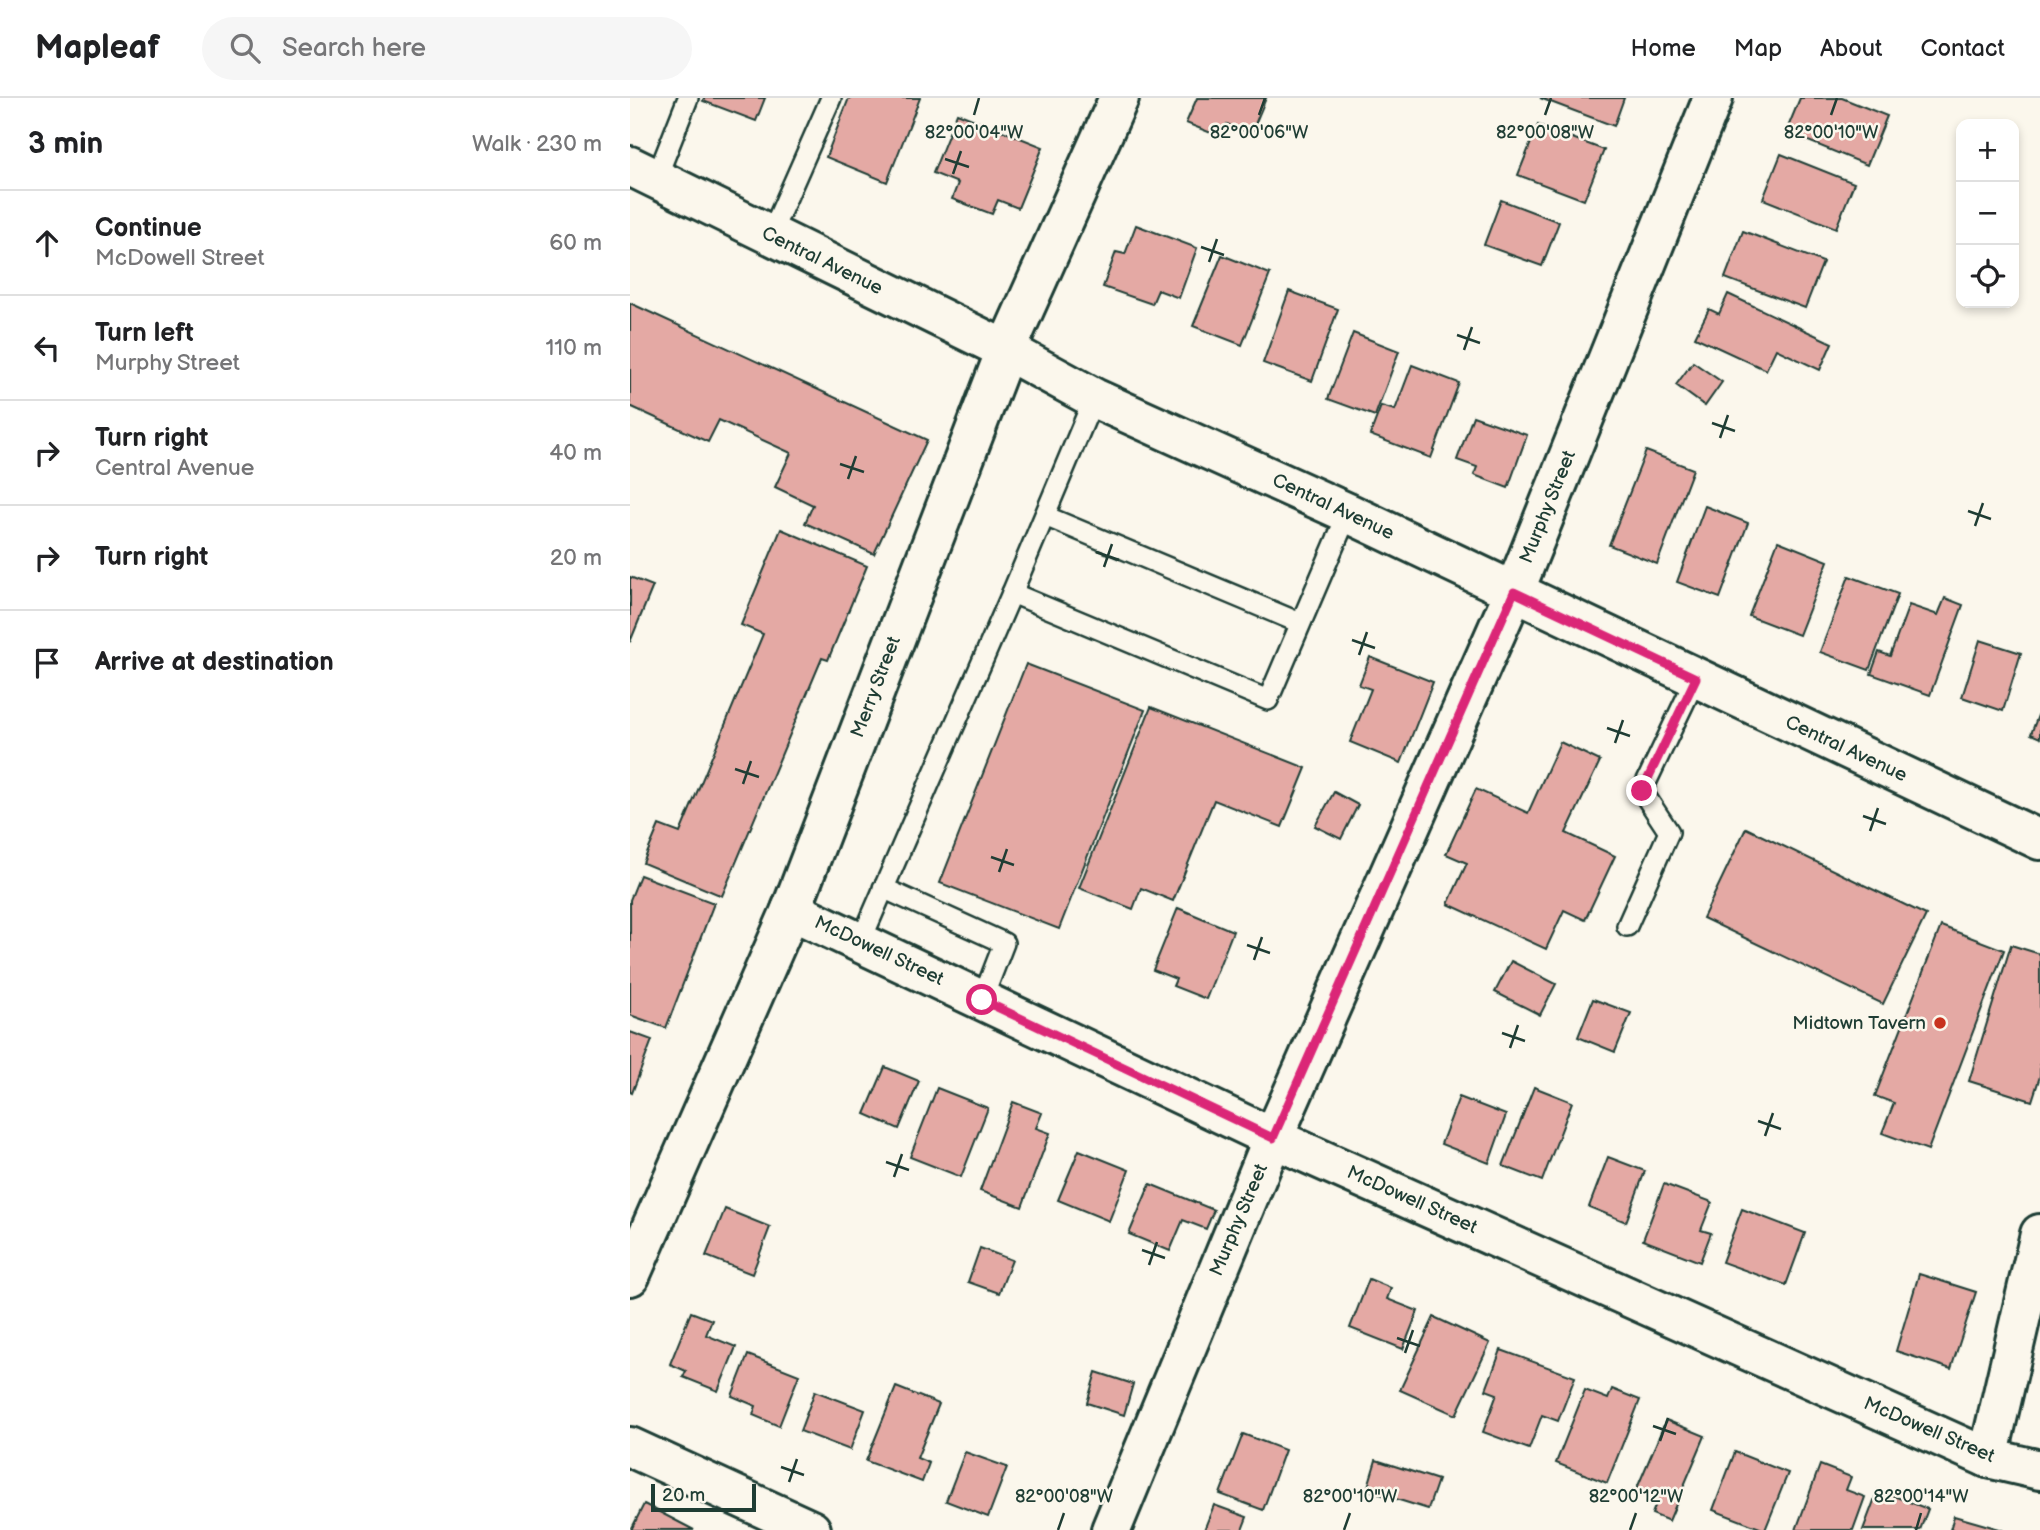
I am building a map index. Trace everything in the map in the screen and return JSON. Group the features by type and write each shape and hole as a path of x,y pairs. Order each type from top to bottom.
{"street":[{"name":"Merry Street","path":"630,1276 791,910 1006,351 1119,98"},
{"name":"Murphy Street","path":"1111,1530 1273,1138 1514,592 1713,98"},
{"name":"Central Avenue","path":"643,173 1006,351 1094,398 1348,513 2040,840"},
{"name":"McDowell Street","path":"791,910 1273,1138 1988,1458 2040,1470"},
{"path":"1988,1458 2040,1234"},
{"path":"630,1447 811,1530"}],"lane":[{"path":"643,173 688,98"},
{"path":"771,236 831,98"},
{"path":"860,943 1094,398"},
{"path":"1012,593 1268,700 1348,513"},
{"path":"1045,516 1300,623"},
{"path":"1627,926 1669,832 1642,791 1696,678"},
{"path":"883,888 1004,943 982,1000"}],"building":[{"path":"704,98 765,98 756,121 703,101"},
{"path":"849,98 920,98 887,182 826,157"},
{"path":"1197,98 1266,98 1251,134 1227,124 1221,137 1186,123"},
{"path":"1540,98 1624,98 1614,126"},
{"path":"1800,98 1842,98 1887,116 1867,165 1786,132"},
{"path":"957,113 1043,147 1018,208 998,200 992,214 952,199 958,183 933,173"},
{"path":"1538,125 1604,150 1584,200 1518,175"},
{"path":"1781,154 1854,183 1836,228 1763,199"},
{"path":"1501,200 1559,222 1542,266 1484,245"},
{"path":"1136,225 1197,248 1179,298 1158,290 1152,304 1103,287 1116,252 1125,254"},
{"path":"1743,231 1823,262 1805,308 1725,278"},
{"path":"1222,255 1270,274 1242,345 1193,326"},
{"path":"1289,291 1338,309 1312,381 1263,363"},
{"path":"1728,294 1832,343 1820,370 1776,349 1766,370 1695,337 1709,309 1719,314"},
{"path":"630,303 927,440 874,554 805,523 813,505 775,487 791,453 719,420 708,442 630,406"},
{"path":"1353,333 1399,351 1375,416 1328,399"},
{"path":"1693,362 1722,382 1705,406 1676,385"},
{"path":"1412,365 1459,383 1431,458 1370,435 1381,406 1395,410"},
{"path":"1473,416 1527,435 1508,488 1474,475 1477,467 1457,460"},
{"path":"1646,451 1693,469 1657,564 1609,545"},
{"path":"1705,506 1748,523 1720,598 1677,582"},
{"path":"781,529 867,566 828,660 822,658 722,896 643,863 659,825 680,833 763,634 741,625"},
{"path":"1778,541 1828,561 1799,635 1749,616"},
{"path":"1849,576 1898,594 1869,670 1820,652"},
{"path":"630,577 653,586 630,642"},
{"path":"1945,598 1963,605 1930,695 1871,674 1879,652 1890,656 1909,605 1938,615"},
{"path":"1980,640 2021,653 2003,711 1962,697"},
{"path":"1370,657 1433,682 1401,763 1350,742 1371,689 1359,685"},
{"path":"1026,664 1145,710 1059,929 940,883"},
{"path":"1151,707 1306,768 1282,827 1214,800 1173,901 1141,888 1133,909 1079,888"},
{"path":"2040,710 2040,738 2031,734"},
{"path":"1560,742 1600,761 1566,833 1615,856 1585,920 1564,910 1546,949 1448,904 1467,863 1446,854 1476,789 1528,813"},
{"path":"1334,792 1358,805 1341,839 1315,826"},
{"path":"1746,828 1926,915 1883,1004 1703,918"},
{"path":"640,875 714,903 666,1028 630,1015 630,900"},
{"path":"1178,908 1233,931 1206,999 1173,986 1176,979 1153,970"},
{"name":"Midtown Tavern","path":"1941,926 2004,950 1928,1150 1882,1133 1894,1103 1875,1096"},
{"path":"2011,945 2040,954 2040,1076 2032,1101 1969,1081"},
{"path":"1511,961 1556,984 1540,1015 1495,992"},
{"path":"1593,999 1631,1013 1615,1052 1578,1037"},
{"path":"630,1032 652,1040 632,1093 630,1092"},
{"path":"885,1067 919,1081 899,1129 865,1114"},
{"path":"1534,1087 1572,1102 1542,1181 1503,1166"},
{"path":"937,1088 988,1108 961,1177 910,1157"},
{"path":"1459,1097 1506,1115 1489,1163 1441,1144"},
{"path":"1013,1102 1042,1113 1036,1128 1050,1133 1022,1207 980,1191"},
{"path":"1079,1150 1129,1170 1109,1221 1058,1200"},
{"path":"1608,1157 1645,1171 1626,1222 1589,1207"},
{"path":"1150,1184 1214,1210 1206,1229 1183,1220 1170,1251 1129,1234"},
{"path":"1664,1184 1712,1202 1701,1230 1711,1233 1700,1262 1643,1240"},
{"path":"725,1209 770,1227 752,1274 706,1256"},
{"path":"1742,1209 1805,1233 1786,1285 1722,1262"},
{"path":"980,1248 1012,1260 999,1293 968,1282"},
{"path":"1919,1274 1976,1292 1951,1369 1896,1351"},
{"path":"1369,1279 1391,1288 1387,1299 1418,1311 1403,1349 1350,1328"},
{"path":"691,1312 712,1320 706,1335 736,1347 718,1391 683,1377 686,1371 670,1364"},
{"path":"1434,1317 1490,1343 1456,1415 1400,1390"},
{"path":"1501,1350 1575,1377 1558,1421 1542,1415 1529,1449 1483,1432 1497,1394 1486,1390"},
{"path":"748,1355 799,1375 779,1426 753,1415 756,1406 732,1396"},
{"path":"1096,1372 1133,1384 1124,1415 1087,1403"},
{"path":"896,1387 939,1404 917,1458 929,1463 922,1482 866,1461"},
{"path":"1612,1389 1640,1400 1607,1483 1556,1463 1585,1390 1608,1399"},
{"path":"815,1391 865,1410 850,1450 800,1431"},
{"path":"1666,1420 1705,1436 1669,1521 1652,1514 1657,1501 1635,1493"},
{"path":"1243,1434 1285,1450 1263,1510 1220,1494"},
{"path":"965,1452 1007,1467 988,1517 946,1501"},
{"path":"1735,1452 1788,1473 1765,1530 1713,1510"},
{"path":"1376,1460 1438,1480 1428,1509 1367,1490"},
{"path":"1820,1465 1851,1477 1846,1490 1865,1497 1853,1530 1796,1530"},
{"path":"1878,1490 1928,1509 1920,1530 1863,1530"},
{"path":"644,1504 694,1530 631,1530"},
{"path":"1214,1505 1247,1517 1242,1530 1204,1530"},
{"path":"1954,1516 2003,1530 1950,1530"}],"place":[{"name":"Midtown Tavern","path":"1940,1023"}],"route":[{"path":"982,1000 1273,1138 1514,592 1696,678 1642,791"}]}
